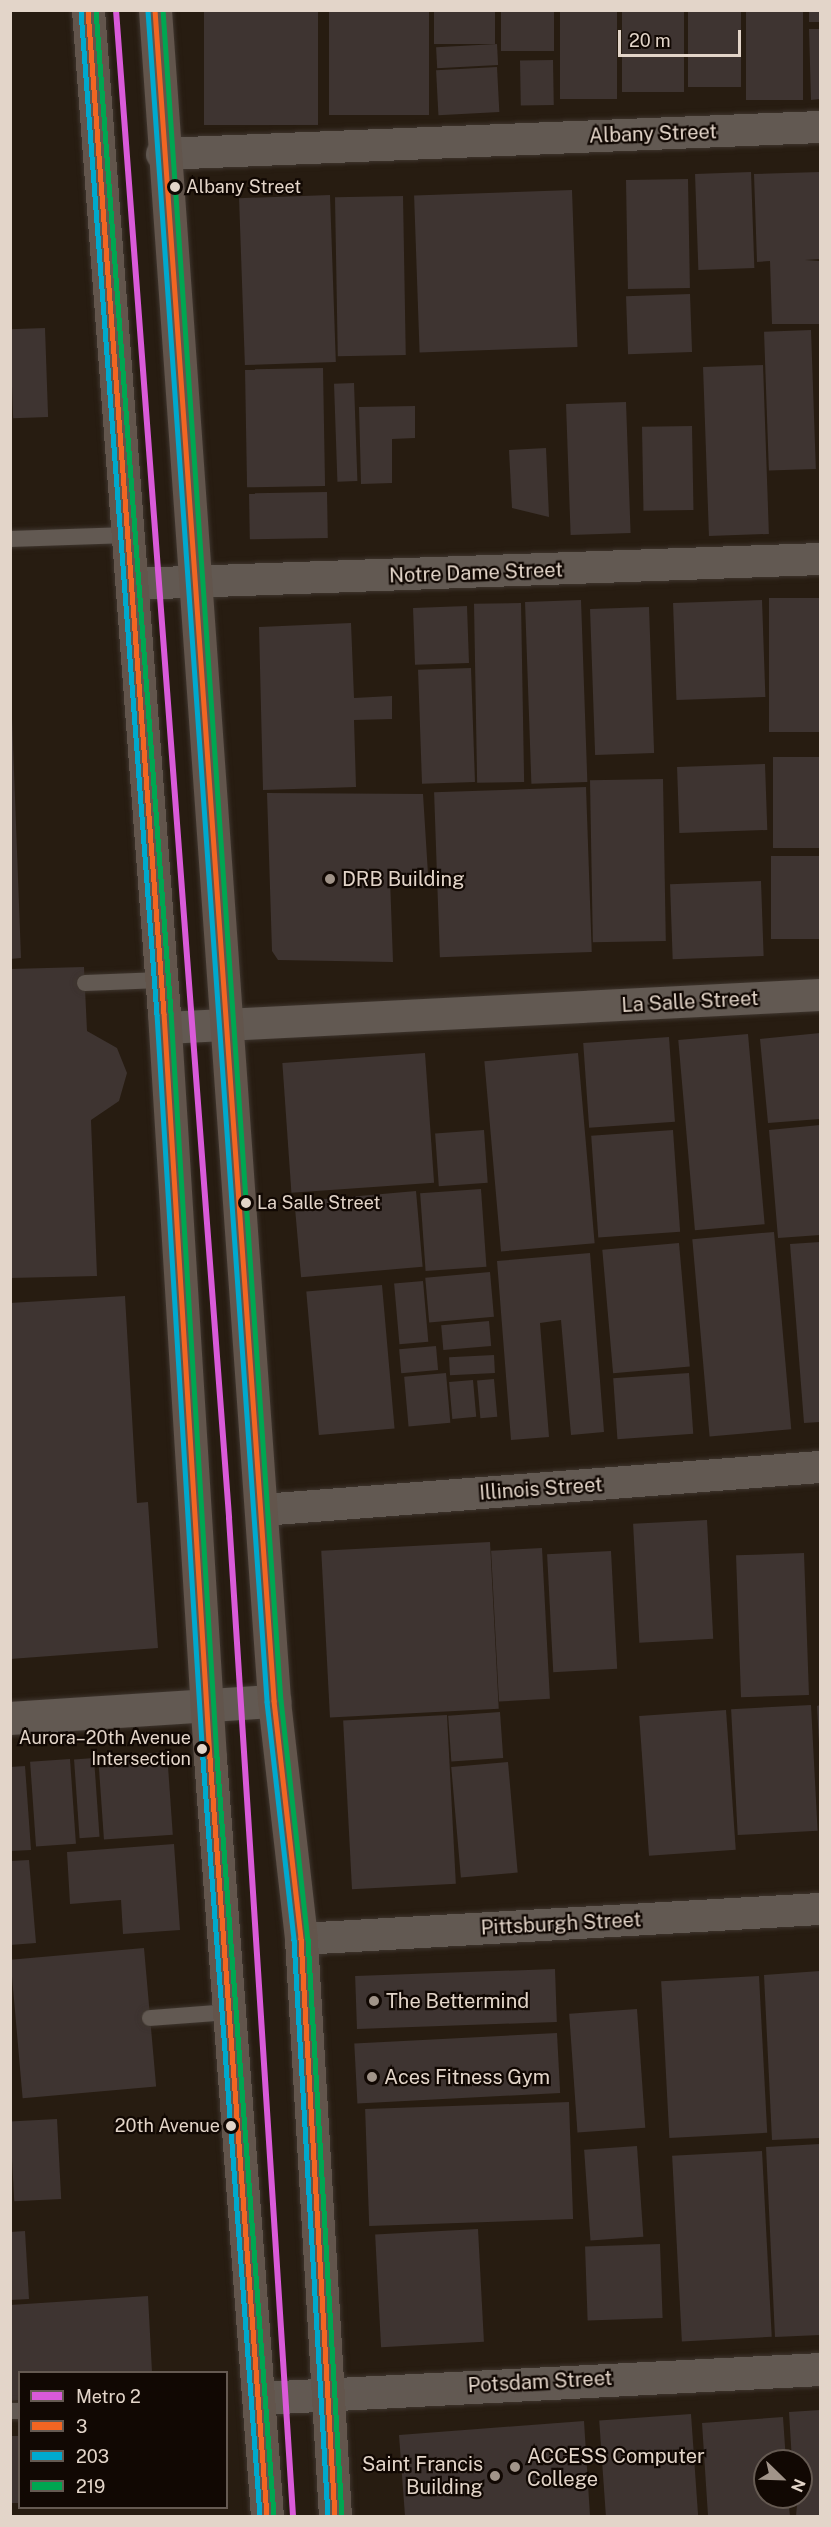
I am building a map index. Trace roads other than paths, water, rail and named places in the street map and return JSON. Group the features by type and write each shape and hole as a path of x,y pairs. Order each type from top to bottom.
{"main road":[{"path":"88,10 162,980 207,1707 228,2013 260,2398 267,2517"},
{"path":"155,10 162,154 198,584 274,1701 301,1939 335,2517"}],"street":[{"name":"Albany Street","path":"162,154 820,127"},
{"name":"Notre Dame Street","path":"132,584 198,584 820,559"},
{"name":"La Salle Street","path":"165,1028 820,995"},
{"name":"Illinois Street","path":"262,1510 820,1467"},
{"path":"10,1718 274,1701"},
{"name":"Pittsburgh Street","path":"301,1939 820,1909"},
{"name":"Potsdam Street","path":"260,2398 326,2392 820,2369"}],"lane":[{"path":"10,539 128,534"},
{"path":"85,983 162,980"},
{"path":"150,2018 228,2013"}],"metro line":[{"name":"2","path":"116,10 229,1518 293,2516"}],"place":[{"name":"Albany Street","path":"175,187"},
{"name":"DRB Building","path":"330,879"},
{"name":"La Salle Street","path":"246,1203"},
{"name":"Aurora–20th Avenue Intersection","path":"202,1749"},
{"name":"The Bettermind","path":"374,2001"},
{"name":"Aces Fitness Gym","path":"372,2077"},
{"name":"20th Avenue","path":"231,2126"},
{"name":"ACCESS Computer College","path":"515,2467"},
{"name":"Saint Francis Building","path":"495,2476"}]}
